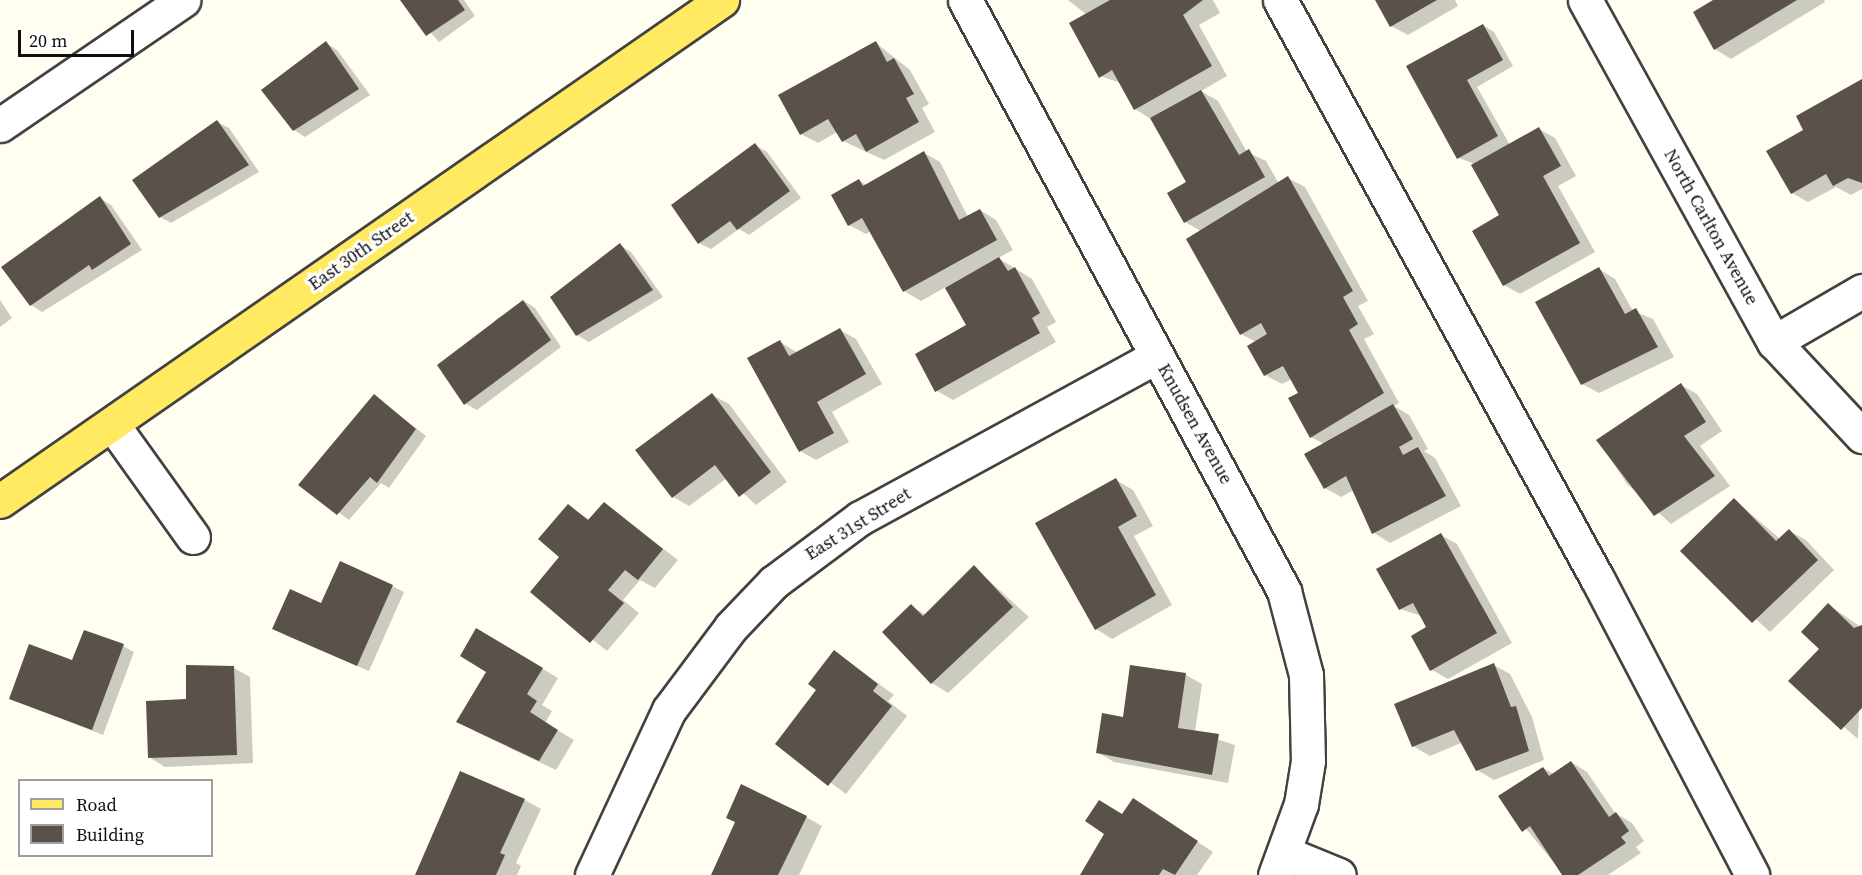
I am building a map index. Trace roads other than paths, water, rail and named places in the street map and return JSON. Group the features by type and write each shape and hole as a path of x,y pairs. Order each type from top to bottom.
{"main road":[{"name":"East 30th Street","path":"0,501 722,0"}],"street":[{"path":"0,125 183,0"},
{"name":"Knudsen Avenue","path":"965,0 1264,549 1299,636 1309,712 1308,761 1280,864"},
{"path":"1280,0 1598,580 1752,875"},
{"name":"North Carlton Avenue","path":"1585,0 1774,342 1862,436"},
{"path":"1774,342 1862,291"},
{"name":"East 31st Street","path":"592,875 669,710 731,627 774,582 861,518 1157,356"},
{"path":"112,424 193,537"},
{"path":"1280,864 1339,875"}]}
